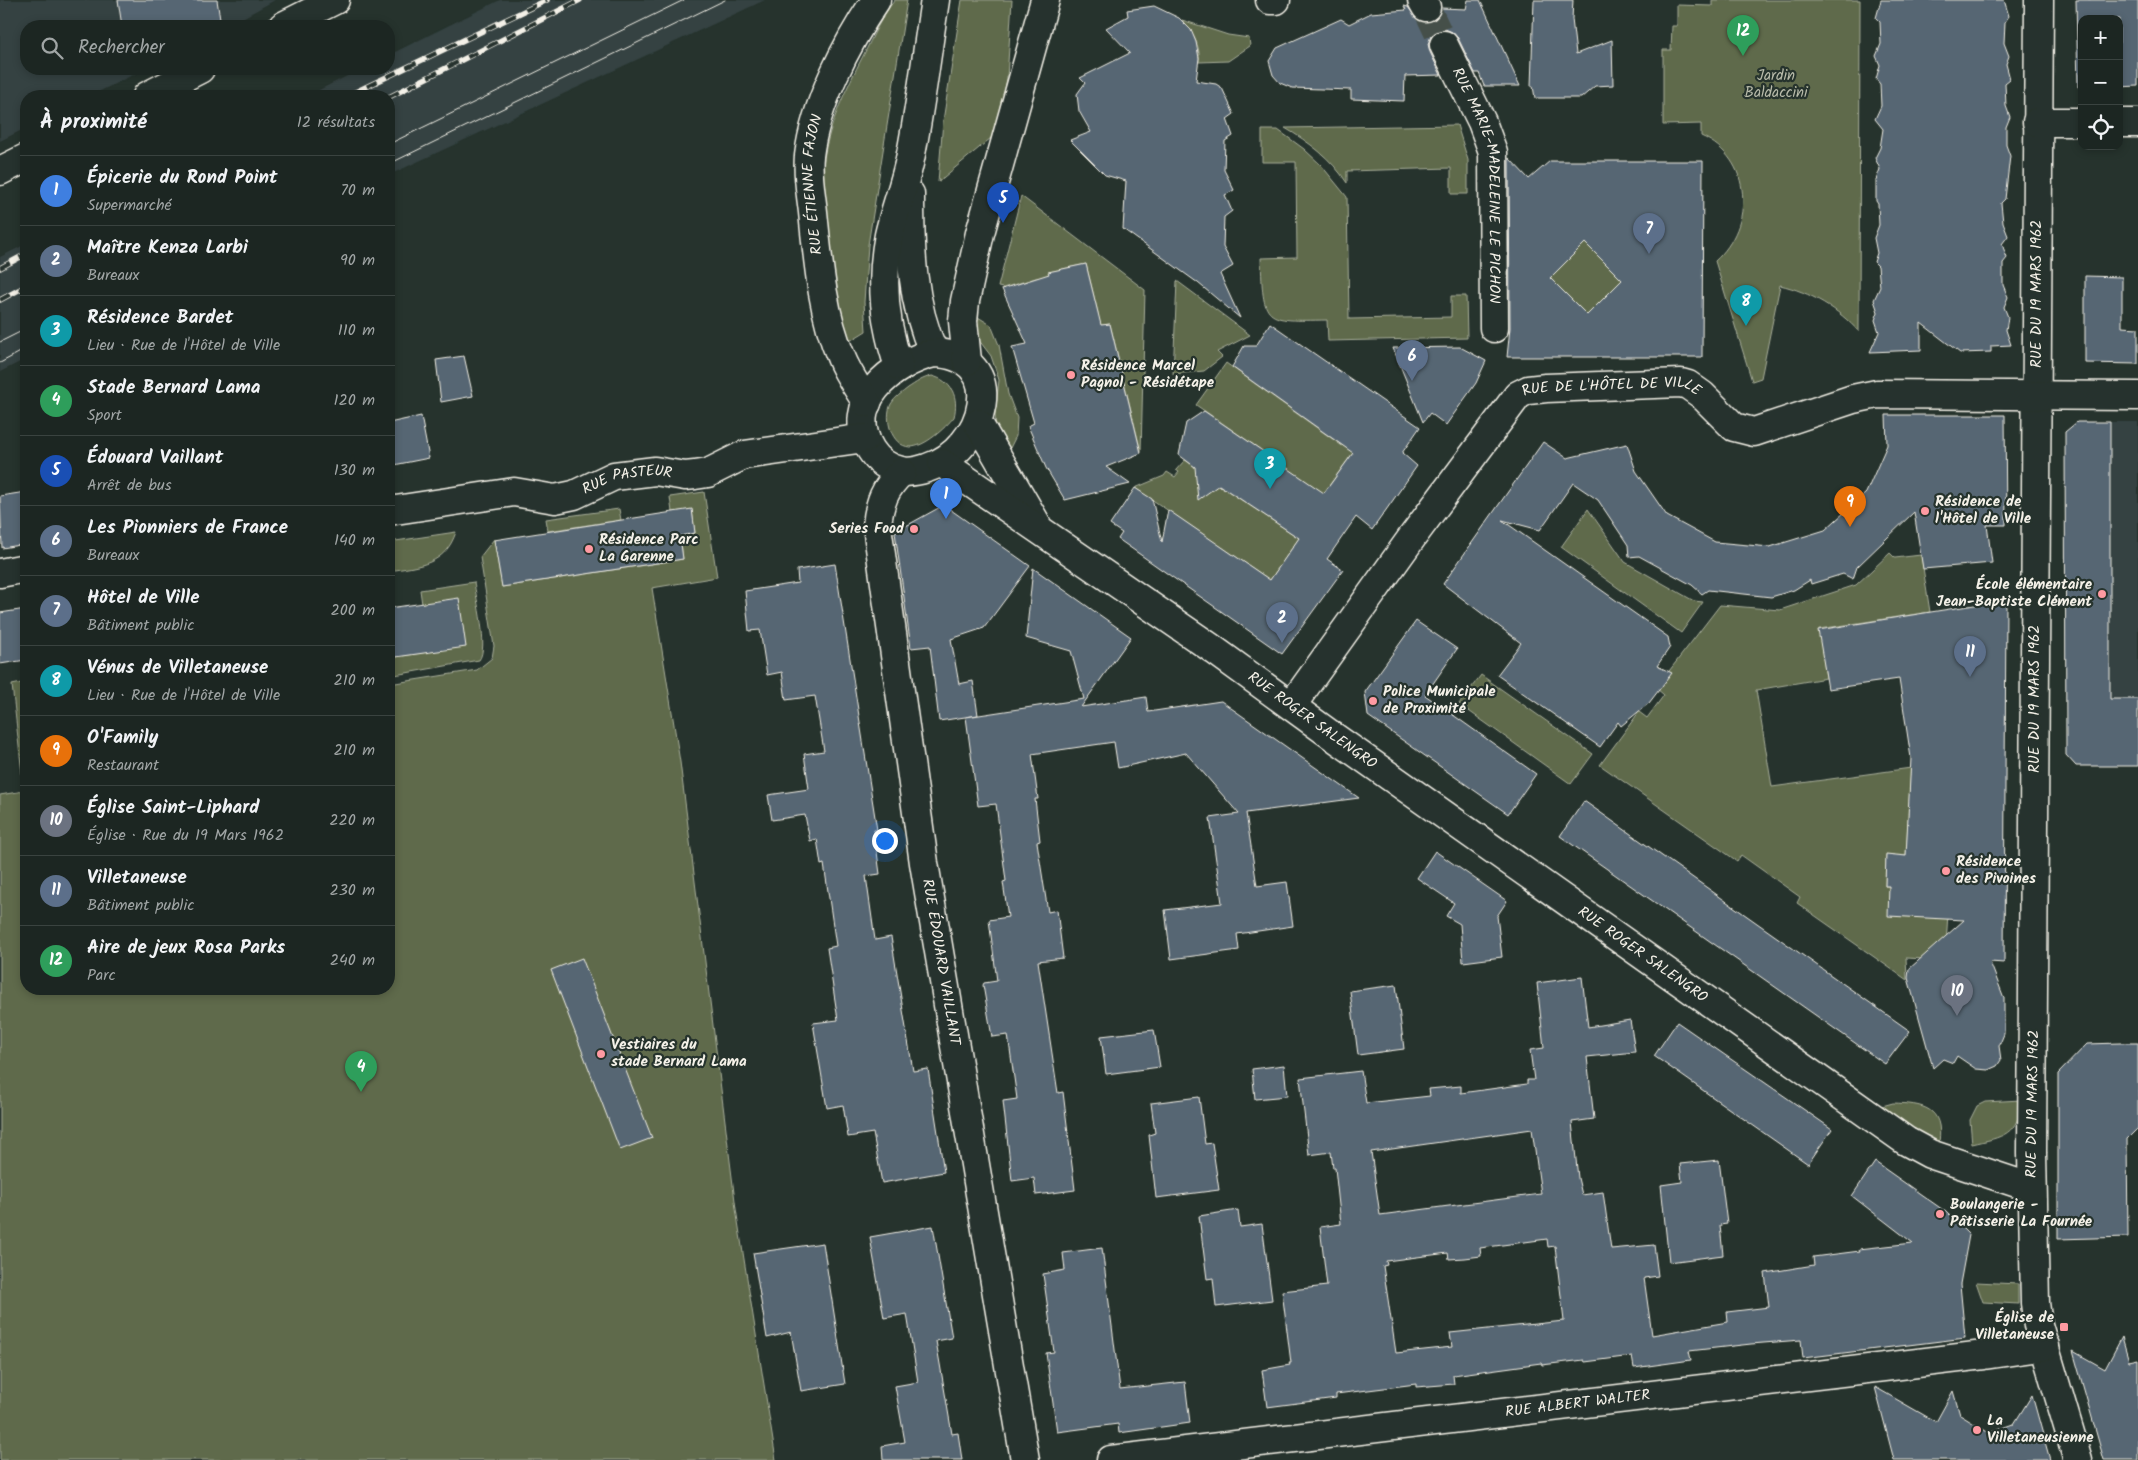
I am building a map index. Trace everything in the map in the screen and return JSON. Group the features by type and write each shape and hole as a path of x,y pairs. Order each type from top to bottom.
{"street":[{"path":"295,20 335,0"},
{"name":"RUE ÉTIENNE FAJON","path":"867,403 841,358 832,330 817,246 809,172 812,144 827,95 848,47 876,0"},
{"path":"899,366 887,326 884,272 889,234 912,151 935,0"},
{"path":"967,361 951,354 934,353 912,359 899,366 876,387 867,403 863,419 865,438 874,454 884,465 902,472 919,470 942,462 966,442 978,423 982,392 974,371 967,361 963,321 965,301 980,233 1044,0"},
{"path":"1270,0 1276,0"},
{"name":"RUE DU 19 MARS 1962","path":"2032,1188 2039,0"},
{"name":"RUE MARIE-MADELEINE LE PICHON","path":"1444,45 1482,122 1493,152 1494,328"},
{"path":"159,90 188,75"},
{"path":"2037,122 2078,122"},
{"path":"2123,123 2138,123"},
{"path":"912,151 910,238 913,277 916,302 925,333 934,353"},
{"path":"0,171 20,161"},
{"name":"RUE DE L'HÔTEL DE VILLE","path":"1292,705 1413,536 1518,394 1524,391 1546,388 1681,383 1702,395 1734,426 1754,432 1865,396 1898,394 2036,396"},
{"path":"2036,396 2138,396"},
{"name":"RUE ROGER SALENGRO","path":"978,423 1040,531"},
{"name":"RUE PASTEUR","path":"395,510 514,492 555,498 574,495 614,476 655,471 685,476 694,475 714,471 744,455 865,438"},
{"name":"RUE ROGER SALENGRO","path":"942,462 1292,705 1327,732 1906,1141 1930,1154 2032,1188"},
{"name":"RUE ÉDOUARD VAILLANT","path":"902,472 890,484 882,497 877,526 926,873 1025,1460"},
{"path":"0,572 20,569"},
{"path":"2032,1188 2035,1303 2045,1346 2078,1460"},
{"name":"RUE ALBERT WALTER","path":"1111,1460 2045,1346"}],"shaded area":[{"path":"0,0 275,0 239,20 20,20 20,75 133,75 102,90 20,90 20,131 0,141"},
{"path":"500,0 765,0 395,172 395,90 319,90 349,75 395,75 395,52"},
{"path":"20,247 20,362 0,372 0,257"},
{"name":"École élémentaire Jean-Baptiste Clément","path":"2077,422 2138,422 2138,766 2076,766 2066,755 2065,432"}],"green space":[{"path":"895,0 907,0 868,245 864,302 866,331 848,342 837,301 828,250 822,177 824,158 834,118 845,93 878,27"},
{"path":"962,0 1012,0 1007,78 997,133 938,182 943,121"},
{"name":"Jardin Baldaccini","path":"1712,0 1860,0 1859,332 1823,302 1802,292 1780,285 1761,378 1752,381 1715,261 1728,246 1737,230 1742,212 1739,176 1731,160 1718,146 1701,136 1701,124 1663,125 1663,50 1671,50 1672,26 1677,26 1677,5 1712,6"},
{"path":"1182,20 1228,35 1249,38 1250,46 1228,61 1199,62 1199,50 1195,39"},
{"path":"1457,125 1468,160 1468,194 1451,194 1451,168 1347,171 1347,183 1319,151 1285,128"},
{"path":"1262,130 1278,130 1304,149 1321,165 1347,197 1349,319 1451,317 1451,296 1466,296 1467,338 1328,341 1327,320 1290,320 1271,314 1266,306 1263,295 1261,258 1297,257 1296,162 1262,162"},
{"path":"1021,196 1145,290 1141,452 1110,324 1097,326 1098,313 1086,264 1049,272 1051,280 1036,278 1003,288 998,287"},
{"path":"1585,243 1622,280 1587,315 1550,278"},
{"path":"1177,281 1250,335 1217,352 1222,357 1204,371 1173,374"},
{"path":"973,314 991,325 999,345 1008,394 1017,418 1016,436 1009,450 996,431 995,415 999,380 991,356 978,339"},
{"path":"1226,363 1341,445 1355,450 1320,498 1313,486 1196,405"},
{"path":"932,376 945,382 952,391 955,397 954,417 940,431 922,444 910,447 903,445 894,437 891,430 888,416 891,404 908,388 922,379"},
{"path":"1185,460 1206,475 1198,481 1197,486 1217,484 1299,538 1270,580 1135,488 1164,476 1167,472 1175,477 1179,472 1176,470"},
{"path":"704,492 717,577 652,588 680,762 736,1209 776,1460 0,1460 0,795 20,792 20,995 395,995 395,683 477,670 492,658 494,646 480,557 494,539 502,587 683,559 680,536 695,533 692,510 672,512 670,497"},
{"path":"619,509 621,520 548,531 546,519"},
{"path":"1588,509 1625,562 1694,601 1703,602 1681,633 1561,547"},
{"path":"456,532 451,543 438,558 421,565 395,570 395,541"},
{"path":"1890,553 1895,558 1921,555 1930,612 1819,629 1826,678 1756,690 1772,787 1911,768 1906,856 1886,855 1885,886 1904,887 1948,913 1945,960 1906,958 1907,980 1797,903 1800,897 1741,855 1737,861 1600,765 1639,712 1647,718 1664,695 1656,688 1720,605 1780,610 1856,585"},
{"path":"474,582 483,645 479,660 395,675 395,657 466,646 422,604 420,590"},
{"path":"1481,675 1593,754 1571,784 1459,704"},
{"path":"20,683 20,756 12,685"},
{"path":"2021,1100 2020,1112 2013,1127 2001,1136 1972,1144 1970,1120 1977,1106 1985,1102"},
{"path":"1893,1103 1922,1107 1935,1115 1940,1131 1939,1143 1929,1140 1882,1106"},
{"path":"1976,1282 2018,1284 2018,1304 1983,1302"}],"building":[{"path":"118,0 217,0 220,20 121,20"},
{"path":"1468,0 1480,0 1520,86 1484,86 1479,73 1475,73 1458,38 1452,32 1445,29 1431,36 1428,44 1441,75 1405,76 1404,101 1351,99 1351,90 1292,88 1280,83 1273,75 1269,61 1277,48 1341,19 1349,24 1371,13 1406,10 1404,6 1408,7 1418,20 1426,23 1434,20 1439,15 1441,8 1466,9"},
{"path":"1534,0 1573,0 1572,19 1576,54 1612,40 1613,85 1595,86 1581,98 1535,98 1533,86 1531,86"},
{"path":"1881,0 2004,0 2009,16 2005,22 2004,43 2009,56 2006,64 2010,79 2005,83 2006,106 2010,117 2006,127 2006,145 2010,156 2005,199 2001,203 2003,223 2008,236 2002,244 2007,258 2003,263 2003,285 2008,297 2004,307 2008,317 2006,330 2011,345 1991,346 1991,352 1960,353 1921,323 1921,350 1870,352 1879,332 1875,320 1878,312 1874,300 1880,287 1878,266 1874,262 1877,253 1874,238 1879,225 1876,180 1880,169 1875,158 1880,148 1883,129 1875,119 1881,106 1880,84 1876,79 1880,65 1876,56 1881,44 1880,22 1876,18"},
{"path":"2076,0 2138,0 2138,86 2123,87 2123,15 2078,15 2078,87"},
{"path":"1154,6 1179,18 1191,30 1196,42 1199,58 1196,81 1216,84 1222,88 1234,114 1227,119 1233,136 1225,141 1224,170 1234,190 1225,195 1232,211 1224,217 1223,247 1233,266 1220,274 1240,318 1198,283 1123,229 1126,181 1105,175 1070,140 1091,132 1079,111 1077,94 1085,83 1080,78 1130,53 1106,28 1128,16 1127,10"},
{"path":"1509,158 1529,179 1550,161 1703,161 1702,357 1507,357 1510,328","holes":["1585,243 1622,280 1587,315 1550,278"]},
{"name":"Résidence Marcel Pagnol - Résidétape","path":"1086,264 1101,325 1110,324 1141,453 1106,467 1130,484 1065,500 1046,468 1028,426 1034,423 1012,347 1027,344 1002,289 1049,274 1048,272"},
{"path":"2085,276 2122,277 2122,327 2138,328 2138,364 2085,363"},
{"path":"1270,323 1420,427 1402,453 1417,466 1372,530 1356,517 1327,559 1343,570 1282,654 1118,539 1122,533 1110,525 1135,488 1152,499 1162,542 1168,510 1270,580 1299,538 1219,485 1198,500 1195,467 1179,455 1186,423 1204,411 1324,493 1353,453 1232,367 1244,346 1256,346"},
{"path":"1460,347 1486,361 1476,383 1446,425 1430,413 1423,422 1393,348"},
{"path":"464,356 473,396 441,402 436,360"},
{"path":"1886,415 2005,415 2006,525 1987,525 1992,563 1923,569 1914,512 1857,567 1853,579 1843,574 1811,584 1810,580 1794,590 1771,597 1708,590 1702,594 1692,585 1639,556 1629,557 1628,545 1598,500 1573,483 1540,530 1502,520 1668,637 1670,647 1657,666 1672,673 1649,703 1621,726 1618,722 1600,747 1497,675 1521,643 1443,584 1543,442 1567,458 1627,444 1636,471 1667,516 1715,542 1770,547 1825,530 1866,493 1887,445"},
{"path":"421,416 429,458 395,465 395,422"},
{"name":"École élémentaire Jean-Baptiste Clément","path":"2077,422 2110,422 2110,699 2138,699 2138,766 2076,766 2066,755 2065,432"},
{"path":"20,493 20,545 2,548 0,496"},
{"path":"944,505 1030,566 984,628 951,639 959,684 973,681 978,715 939,721 930,646 911,648 895,532"},
{"name":"Résidence Parc La Garenne","path":"692,509 695,533 680,536 683,559 502,587 494,540"},
{"path":"835,564 877,830 874,830 880,874 866,876 875,940 891,937 913,1071 928,1069 944,1172 882,1183 873,1133 848,1137 843,1105 827,1108 813,1023 838,1020 827,948 836,946 824,864 821,865 817,839 810,841 805,815 772,820 768,795 809,789 804,754 824,751 815,696 786,700 782,672 767,675 760,630 749,631 745,591 798,583 797,570"},
{"path":"1033,568 1131,637 1081,707 1146,697 1148,712 1221,701 1359,798 1246,813 1257,886 1287,882 1293,926 1237,934 1239,950 1171,959 1165,910 1222,903 1210,818 1239,814 1186,753 1118,768 1114,742 1032,754 1038,799 1035,799 1040,841 1037,842 1048,912 1057,910 1063,958 1038,961 1058,1093 1063,1092 1075,1190 1036,1195 1034,1178 1012,1181 1003,1101 1017,1099 1008,1035 992,1037 983,985 984,983 997,981 989,920 1008,917 1003,882 1006,881 996,804 978,806 966,717 1084,699 1071,651 1026,638"},
{"path":"459,598 466,647 395,657 395,607"},
{"path":"2006,600 2004,963 1990,962 2004,998 2004,1034 1999,1046 2001,1060 1997,1066 1988,1070 1976,1069 1957,1056 1953,1063 1943,1059 1933,1068 1908,978 1909,969 1964,920 1888,916 1889,886 1885,886 1886,854 1906,856 1911,758 1899,679 1828,689 1818,630"},
{"path":"20,610 20,661 0,664 0,613"},
{"path":"1416,621 1457,649 1425,695 1536,774 1508,814 1368,716 1365,692"},
{"path":"1584,801 1910,1031 1885,1064 1560,836"},
{"path":"1435,851 1507,901 1497,916 1502,957 1463,962 1460,924 1446,916 1454,903 1417,878"},
{"name":"Vestiaires du stade Bernard Lama","path":"582,958 652,1138 620,1150 551,970"},
{"path":"1582,977 1588,1027 1630,1020 1635,1052 1587,1057 1594,1119 1572,1122 1578,1178 1582,1195 1603,1192 1611,1249 1654,1245 1658,1276 1644,1278 1652,1335 1728,1322 1727,1312 1769,1307 1765,1273 1814,1265 1813,1257 1860,1251 1859,1249 1913,1243 1852,1196 1875,1162 1946,1212 1969,1235 1960,1284 1965,1338 1803,1358 1801,1340 1751,1344 1689,1351 1691,1360 1634,1368 1632,1356 1585,1362 1584,1360 1542,1365 1541,1363 1453,1375 1454,1384 1416,1387 1416,1384 1336,1394 1336,1398 1267,1407 1262,1370 1290,1365 1289,1363 1291,1363 1282,1291 1327,1286 1320,1227 1341,1224 1335,1168 1333,1168 1331,1152 1309,1155 1300,1078 1361,1071 1366,1103 1430,1096 1429,1089 1461,1086 1461,1093 1527,1084 1527,1080 1534,1080 1530,1050 1544,1048 1537,983","holes":["1532,1129 1541,1194 1380,1215 1371,1152","1547,1239 1548,1247 1555,1246 1564,1321 1450,1333 1452,1347 1396,1353 1383,1266 1387,1265 1386,1261 1448,1253 1449,1259 1481,1256 1480,1248"]},
{"path":"1396,985 1404,1049 1358,1055 1350,991"},
{"path":"1677,1022 1832,1129 1808,1164 1654,1056"},
{"path":"1154,1030 1160,1067 1106,1074 1101,1036"},
{"path":"2138,1043 2138,1128 2127,1139 2128,1237 2058,1239 2058,1074 2087,1044"},
{"path":"1284,1065 1287,1096 1255,1099 1252,1069"},
{"path":"1199,1097 1205,1144 1212,1143 1219,1190 1156,1198 1149,1135 1155,1133 1151,1103"},
{"path":"1719,1160 1727,1224 1720,1225 1723,1255 1669,1262 1661,1185 1682,1182 1680,1164"},
{"path":"1238,1210 1240,1227 1262,1224 1272,1300 1216,1307 1213,1278 1207,1279 1199,1216"},
{"path":"933,1226 952,1338 936,1341 952,1434 958,1433 962,1460 883,1460 882,1446 905,1442 895,1386 918,1382 907,1314 884,1318 870,1237"},
{"path":"823,1243 845,1384 801,1391 791,1332 767,1338 753,1253"},
{"path":"1102,1248 1120,1389 1185,1382 1190,1423 1119,1433 1118,1424 1057,1432 1046,1353 1054,1352 1043,1274 1065,1270 1063,1253"},
{"path":"2122,1337 2129,1361 2138,1359 2138,1460 2104,1460 2073,1351 2105,1369"},
{"path":"1875,1387 1936,1422 1953,1391 1960,1415 1989,1433 2014,1424 2032,1395 2050,1460 1894,1460"}],"tunnel":[{"path":"1426,7 1444,45"}],"tram line":[{"path":"395,141 684,0"},
{"path":"395,161 725,0"},
{"path":"0,342 20,332"},
{"path":"0,363 20,352"}],"railway":[{"path":"395,73 547,0"},
{"path":"395,94 580,0"},
{"path":"360,90 391,75"},
{"path":"0,268 20,257"},
{"path":"0,300 20,289"}],"place":[{"name":"Aire de jeux Rosa Parks","path":"1743,56"},
{"name":"Édouard Vaillant","path":"1003,223"},
{"name":"Hôtel de Ville","path":"1649,254"},
{"name":"Vénus de Villetaneuse","path":"1746,326"},
{"name":"Résidence Marcel Pagnol - Résidétape","path":"1071,375"},
{"name":"Les Pionniers de France","path":"1412,381"},
{"name":"Résidence Bardet","path":"1270,489"},
{"name":"Résidence de l'Hôtel de Ville","path":"1925,511"},
{"name":"Épicerie du Rond Point","path":"946,519"},
{"name":"O'Family","path":"1850,527"},
{"name":"Series Food","path":"914,529"},
{"name":"Résidence Parc La Garenne","path":"589,549"},
{"name":"École élémentaire Jean-Baptiste Clément","path":"2102,594"},
{"name":"Maître Kenza Larbi","path":"1282,643"},
{"name":"Villetaneuse","path":"1970,677"},
{"name":"Police Municipale de Proximité","path":"1373,701"},
{"name":"Résidence des Pivoines","path":"1946,871"},
{"name":"Église Saint-Liphard","path":"1957,1016"},
{"name":"Vestiaires du stade Bernard Lama","path":"601,1054"},
{"name":"Stade Bernard Lama","path":"361,1092"},
{"name":"Boulangerie - Pâtisserie La Fournée","path":"1940,1214"},
{"name":"Église de Villetaneuse","path":"2064,1327"},
{"name":"La Villetaneusienne","path":"1977,1430"}]}
